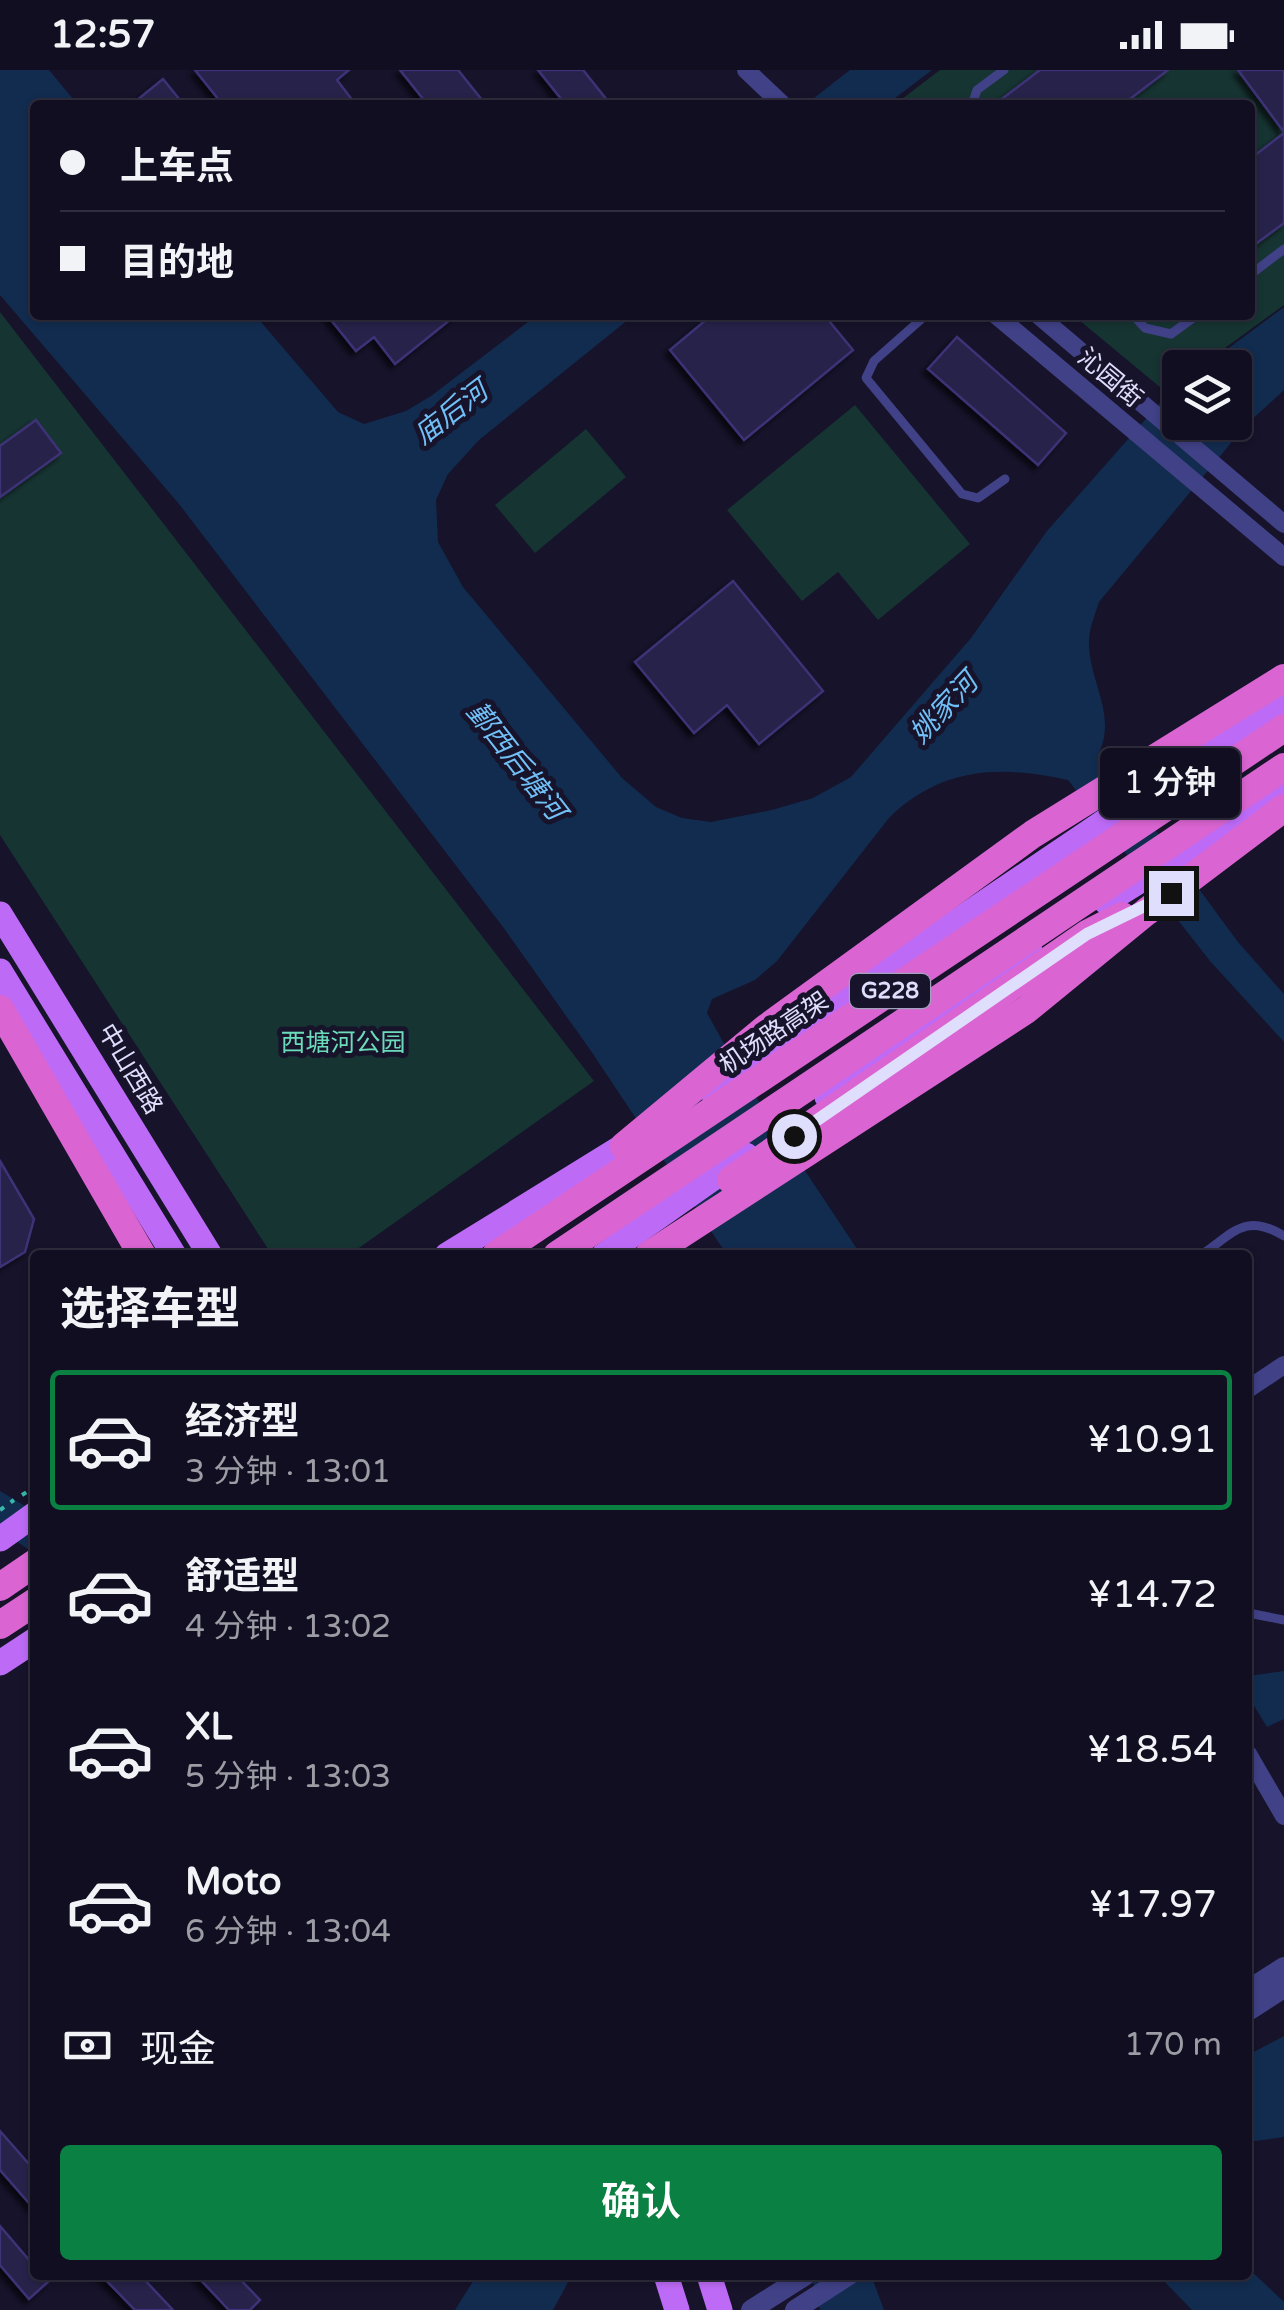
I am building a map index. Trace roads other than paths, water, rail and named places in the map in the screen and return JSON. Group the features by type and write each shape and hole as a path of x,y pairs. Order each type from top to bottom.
{"highway":[{"path":"620,1148 766,1028 1033,834 1284,678"},
{"name":"机场路高架","path":"503,1250 1284,728"},
{"name":"G228","path":"564,1250 1284,767"},
{"path":"657,1250 1026,1010 1284,808"},
{"path":"630,1250 1087,934 1171,893"},
{"path":"0,1010 139,1250"},
{"path":"0,1587 30,1566"},
{"path":"0,1625 30,1605"}],"main road":[{"path":"455,1250 620,1148 1284,700"},
{"path":"611,1250 1120,893 1284,791"},
{"name":"中山西路","path":"0,914 207,1250"},
{"path":"0,971 171,1250"},
{"path":"0,1539 30,1518"},
{"path":"0,1663 30,1643"},
{"path":"667,2280 676,2310"},
{"path":"711,2280 720,2310"}],"street":[{"path":"752,72 776,99"},
{"name":"沁园街","path":"1002,320 1284,557"},
{"name":"沁园街","path":"1044,320 1284,524"},
{"path":"1252,1386 1284,1366"},
{"path":"1252,1761 1284,1816"},
{"path":"1252,1987 1284,1967"},
{"path":"1252,2009 1284,1988"},
{"path":"752,2310 798,2280"},
{"path":"795,2310 840,2280"}],"lane":[{"path":"974,100 977,90 1004,70"},
{"path":"1255,271 1284,250"},
{"path":"920,320 874,361 866,378 962,494 978,498 1005,478"},
{"path":"1138,320 1145,328 1171,334 1190,320"},
{"path":"1209,1250 1248,1224 1264,1224 1284,1236"},
{"path":"1252,1615 1284,1620"}],"water":[{"path":"0,70 49,70 74,100 30,100 30,320 259,320 338,412 364,424 406,411 431,396 530,320 628,320 479,440 448,474 436,500 438,542 463,587 622,778 656,807 682,818 711,822 772,810 813,798 851,777 971,638 1047,531 1162,401 1162,440 1233,440 1099,602 1089,642 1104,711 1104,739 1099,753 1238,942 1284,994 1284,1042 1210,961 1068,780 995,772 972,774 929,788 889,818 777,961 755,980 712,999 707,1013 742,1076 858,1250 724,1250 503,927 179,504 0,295"},
{"path":"850,70 932,70 893,100 811,100"},
{"path":"1284,307 1284,390 1252,420 1252,350 1226,350"},
{"path":"0,1491 30,1509 30,1551 0,1530"},
{"path":"1284,1671 1284,1719 1267,1727 1252,1703 1252,1675"},
{"path":"1284,2036 1284,2137 1252,2141 1252,2053"},
{"path":"1252,2272 1284,2302 1284,2310 1192,2310 1163,2280 1252,2280"},
{"path":"474,2280 569,2280 553,2310 455,2310"},
{"path":"812,2280 873,2280 884,2310 820,2310"}],"water label":[{"name":"庙后河","path":"451,413"},
{"name":"姚家河","path":"944,708"},
{"name":"鄞西后塘河","path":"516,761"}],"park label":[{"name":"西塘河公园","path":"343,1043"}]}
